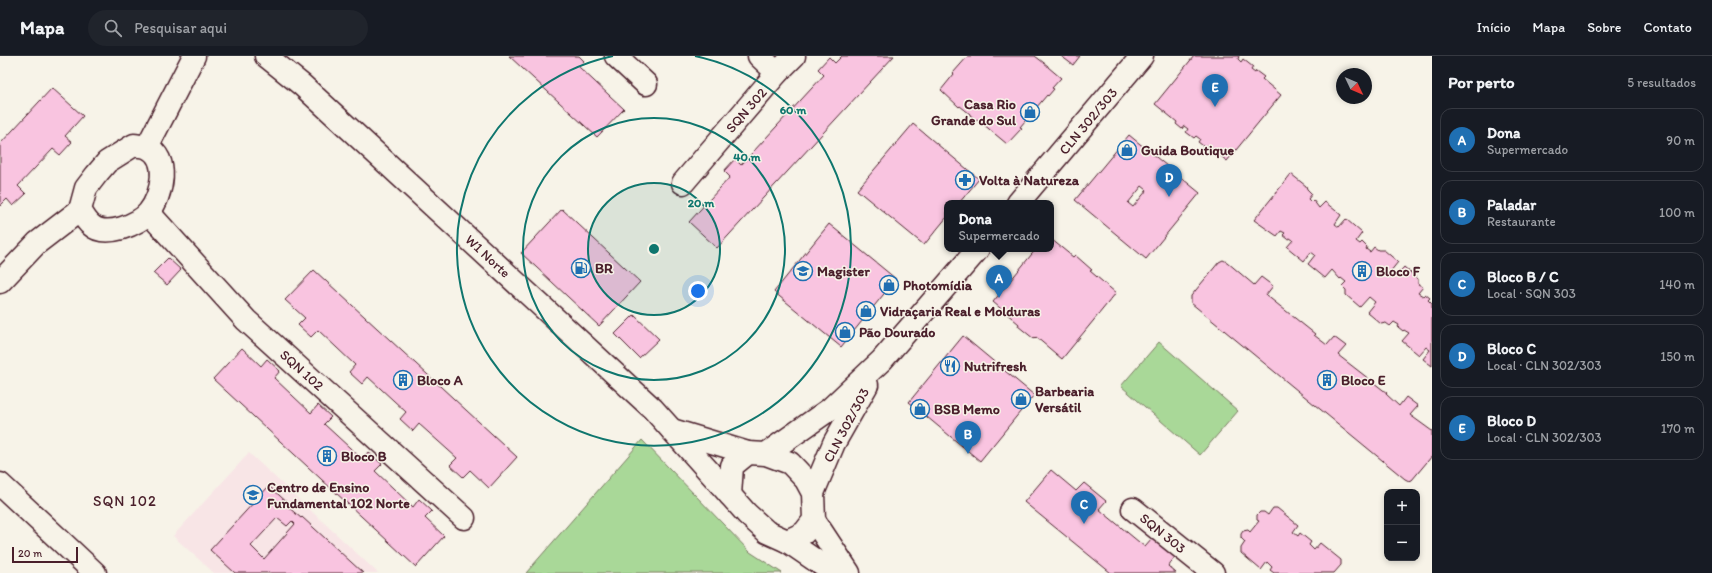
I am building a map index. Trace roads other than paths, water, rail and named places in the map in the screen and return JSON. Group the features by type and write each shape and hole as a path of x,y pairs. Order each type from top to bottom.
{"street":[{"path":"147,147 194,56"},
{"path":"172,98 202,56"},
{"name":"W1 Norte","path":"266,56 302,85 653,409 730,495"},
{"name":"W1 Norte","path":"280,56 302,85"},
{"path":"616,56 646,84"},
{"path":"759,56 777,73"},
{"name":"SQN 302","path":"683,183 777,73 794,56"},
{"name":"CLN 302/303","path":"1021,200 1142,56"},
{"path":"0,282 37,243 80,210 86,188 107,162 134,145 147,147 156,154 161,163 162,178 160,194 149,213 131,225 119,229 105,230 92,226 80,210"},
{"name":"SQN 102","path":"149,213 246,320 464,518"},
{"name":"CLN 302/303","path":"757,453 830,409 882,360 975,252"},
{"name":"CLN 302/303","path":"813,493 841,430 882,360"},
{"path":"671,430 790,463 806,480 813,493 814,520 849,573"},
{"path":"757,453 732,466 730,495 746,514 767,532 787,541 834,573"},
{"path":"0,484 95,573"},
{"name":"SQN 303","path":"1133,509 1213,573"},
{"path":"787,541 804,532 814,520"}],"place":[{"name":"Bloco D","path":"1215,107"},
{"name":"Casa Rio Grande do Sul","path":"1030,112"},
{"name":"Guida Boutique","path":"1127,150"},
{"name":"Volta à Natureza","path":"965,180"},
{"name":"Bloco C","path":"1169,197"},
{"name":"BR","path":"581,268"},
{"name":"Magister","path":"803,271"},
{"name":"Bloco F","path":"1362,271"},
{"name":"Photomídia","path":"889,285"},
{"name":"Dona","path":"999,298"},
{"name":"Vidraçaria Real e Molduras","path":"866,311"},
{"name":"Pão Dourado","path":"845,332"},
{"name":"Nutrifresh","path":"950,366"},
{"name":"Bloco A","path":"403,380"},
{"name":"Bloco E","path":"1327,380"},
{"name":"Barbearia Versátil","path":"1021,399"},
{"name":"BSB Memo","path":"920,409"},
{"name":"Paladar","path":"968,454"},
{"name":"Bloco B","path":"327,456"},
{"name":"Centro de Ensino Fundamental 102 Norte","path":"253,495"},
{"name":"Bloco B / C","path":"1084,524"}],"district":[{"name":"SQN 102","path":"125,501"}]}
